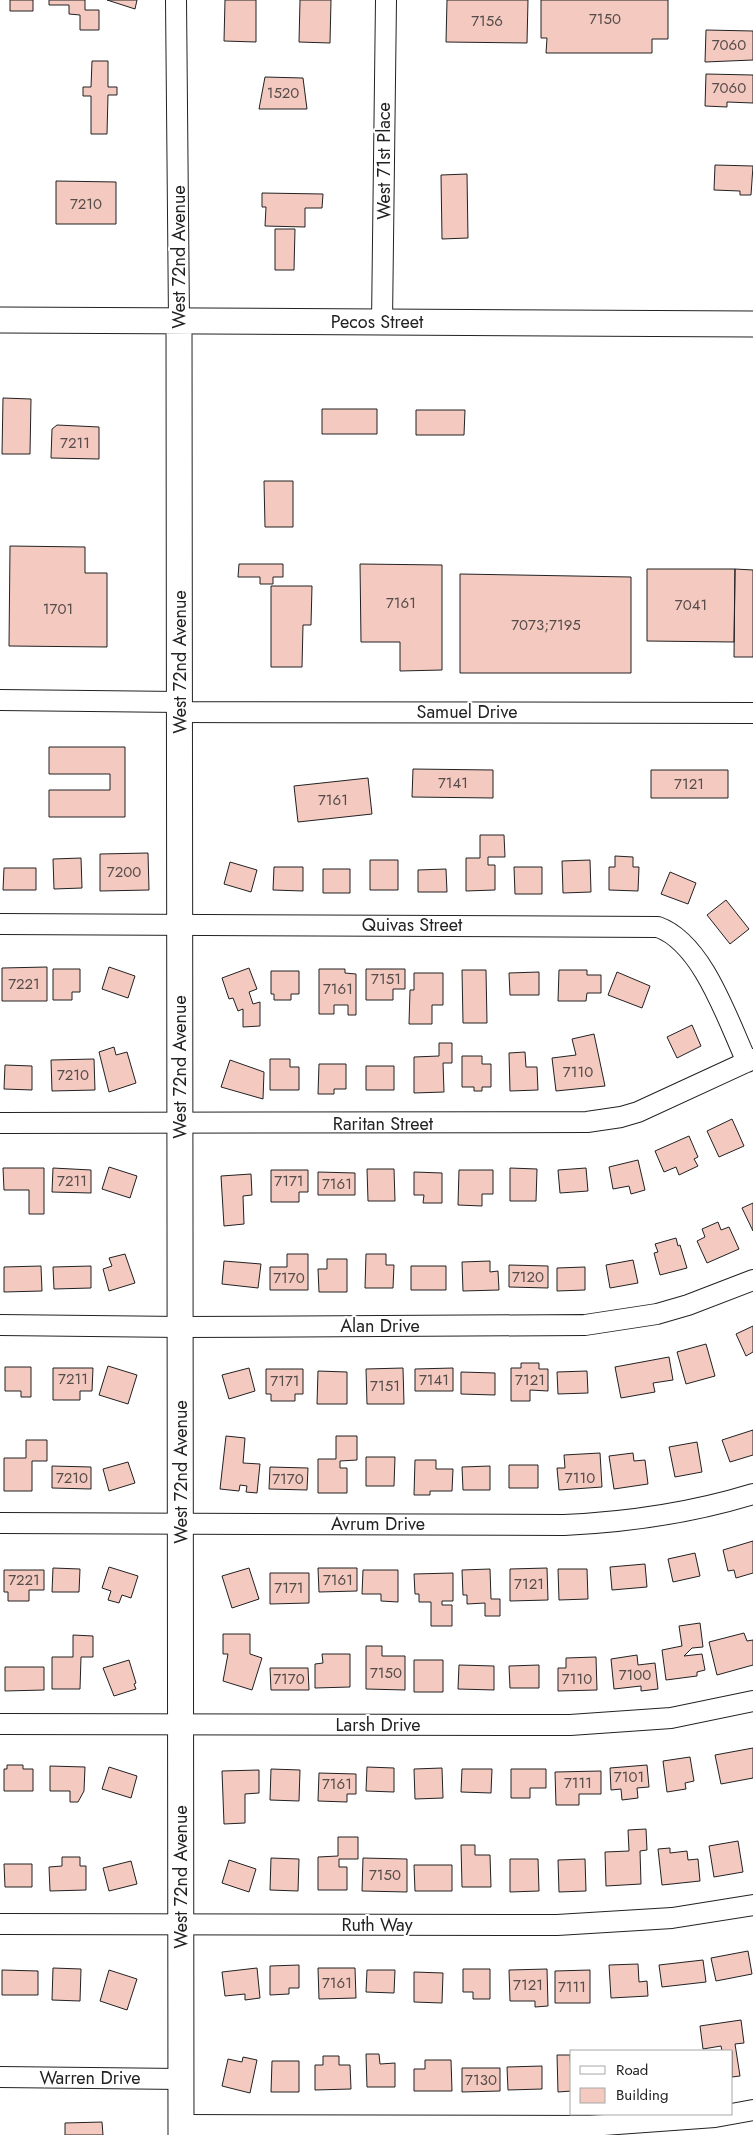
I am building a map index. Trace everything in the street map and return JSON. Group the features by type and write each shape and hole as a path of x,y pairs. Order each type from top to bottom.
{"main road":[{"name":"Pecos Street","path":"0,320 753,324"},
{"name":"West 72nd Avenue","path":"179,321 181,2130"}],"street":[{"name":"West 72nd Avenue","path":"176,0 179,321"},
{"name":"West 71st Place","path":"382,322 386,0"},
{"name":"Samuel Drive","path":"0,700 180,707 753,712"},
{"name":"Quivas Street","path":"0,924 658,927 677,936 697,959 750,1061"},
{"name":"Raritan Street","path":"0,1124 587,1122 621,1118 638,1112 750,1061"},
{"name":"Alan Drive","path":"0,1325 180,1327 585,1325 657,1314 688,1305 753,1280"},
{"name":"Avrum Drive","path":"0,1523 564,1525 612,1523 684,1512 753,1494"},
{"name":"Larsh Drive","path":"0,1724 180,1726 570,1725 671,1718 753,1701"},
{"name":"Ruth Way","path":"0,1924 610,1924 672,1918 753,1906"},
{"name":"Warren Drive","path":"0,2077 181,2079"},
{"path":"733,2114 753,2110"},
{"path":"181,2130 590,2126 726,2115"}],"building":[{"path":"10,0 33,0 33,11 10,11"},
{"path":"49,0 85,0 85,10 99,10 99,30 80,30 80,15 69,14 69,5 49,5"},
{"path":"107,0 137,0 135,9"},
{"path":"225,0 256,0 256,42 224,41"},
{"path":"300,0 331,0 330,43 299,42"},
{"path":"447,0 528,0 527,43 446,42"},
{"path":"541,0 668,0 668,39 652,39 652,53 546,53 547,38 541,38"},
{"path":"706,30 753,31 753,60 705,62"},
{"path":"92,61 108,61 108,87 117,87 117,95 108,95 107,134 91,134 91,96 83,96 83,87 91,87"},
{"path":"706,74 753,75 753,103 727,102 727,107 705,106"},
{"path":"265,77 303,78 307,109 259,109"},
{"path":"715,165 753,166 751,195 740,195 740,191 714,190"},
{"path":"467,174 468,238 442,239 441,175"},
{"path":"56,181 116,182 116,224 56,224"},
{"path":"262,193 323,194 322,208 305,208 305,227 265,226 266,207 262,207"},
{"path":"275,229 295,229 294,270 275,270"},
{"path":"3,398 31,399 30,454 2,454"},
{"path":"322,409 377,409 377,434 322,434"},
{"path":"416,410 465,410 464,435 416,435"},
{"path":"57,425 99,427 99,459 51,458 52,429"},
{"path":"264,481 293,481 293,527 265,527"},
{"path":"10,546 85,547 85,573 107,573 107,647 9,646"},
{"path":"239,564 283,564 283,577 273,577 273,584 260,584 260,577 238,577"},
{"path":"360,564 442,565 442,670 400,671 400,642 361,642"},
{"path":"647,569 735,569 734,642 647,641"},
{"path":"735,569 753,570 753,657 734,657"},
{"path":"460,574 631,577 631,673 460,673"},
{"path":"271,586 312,586 311,625 303,625 302,667 271,667"},
{"path":"49,747 125,747 125,817 49,817 49,790 110,790 110,774 49,774"},
{"path":"413,769 493,770 493,798 412,797"},
{"path":"651,770 728,770 728,798 651,798"},
{"path":"368,778 372,814 298,822 294,786"},
{"path":"480,835 504,835 505,857 488,857 488,865 495,865 495,890 466,891 466,858 480,858"},
{"path":"148,853 149,890 100,891 100,854"},
{"path":"615,856 633,857 633,867 639,867 638,891 609,890 609,867 615,867"},
{"path":"81,858 82,888 54,889 53,859"},
{"path":"370,860 398,860 398,890 370,890"},
{"path":"590,860 591,892 563,893 562,861"},
{"path":"230,862 257,870 251,892 224,884"},
{"path":"274,867 303,867 303,891 273,890"},
{"path":"514,867 542,867 542,894 515,894"},
{"path":"4,868 36,868 36,890 3,890"},
{"path":"323,869 350,869 350,893 323,893"},
{"path":"446,869 447,892 418,892 418,870"},
{"path":"670,872 696,883 688,904 661,894"},
{"path":"726,900 749,929 730,944 707,915"},
{"path":"47,967 47,1001 2,1001 2,968"},
{"path":"109,967 135,976 128,998 102,989"},
{"path":"249,968 257,989 249,992 253,1004 260,1002 260,1026 243,1027 243,1009 238,1011 233,998 229,999 222,978"},
{"path":"53,969 80,969 80,992 72,992 72,1000 53,1000"},
{"path":"319,969 345,969 345,973 356,974 356,1015 348,1015 348,1005 334,1005 334,1014 319,1014"},
{"path":"366,969 405,969 405,989 393,989 393,1000 366,1000"},
{"path":"462,970 486,970 487,1023 463,1023"},
{"path":"559,970 587,970 587,975 601,975 601,993 587,993 586,1001 558,1001"},
{"path":"271,971 299,971 299,994 291,994 291,1000 274,1000 274,994 271,994"},
{"path":"539,972 539,995 510,995 509,973"},
{"path":"617,972 650,986 642,1008 608,995"},
{"path":"414,973 443,973 443,1005 432,1005 432,1024 409,1024 410,990 414,990"},
{"path":"692,1025 701,1046 677,1058 667,1037"},
{"path":"594,1034 605,1086 556,1091 552,1058 576,1055 572,1039"},
{"path":"439,1043 452,1043 452,1063 443,1063 444,1092 414,1093 414,1057 439,1056"},
{"path":"114,1047 116,1055 127,1052 136,1083 109,1092 99,1052"},
{"path":"525,1052 526,1067 537,1067 538,1090 510,1091 509,1053"},
{"path":"462,1056 482,1056 482,1064 491,1064 491,1087 482,1087 482,1091 474,1091 474,1087 462,1087"},
{"path":"94,1059 95,1090 52,1091 51,1060"},
{"path":"270,1059 290,1059 290,1067 299,1067 299,1090 270,1090"},
{"path":"230,1060 264,1072 263,1099 221,1087"},
{"path":"319,1064 346,1064 346,1089 334,1089 334,1094 318,1094"},
{"path":"5,1065 32,1066 32,1090 4,1089"},
{"path":"366,1066 394,1066 394,1090 366,1090"},
{"path":"732,1119 744,1146 719,1157 707,1131"},
{"path":"689,1136 698,1157 694,1159 698,1166 679,1175 676,1167 664,1172 655,1151"},
{"path":"638,1160 645,1190 631,1194 629,1186 613,1189 609,1167"},
{"path":"109,1167 137,1176 130,1198 102,1189"},
{"path":"3,1168 44,1168 44,1214 29,1214 29,1190 4,1190"},
{"path":"53,1168 91,1170 91,1193 52,1192"},
{"path":"510,1168 537,1169 536,1201 510,1201"},
{"path":"586,1168 588,1191 560,1193 558,1170"},
{"path":"367,1169 394,1169 395,1201 368,1201"},
{"path":"271,1170 308,1170 308,1192 299,1192 299,1202 271,1202"},
{"path":"459,1170 493,1170 493,1194 482,1194 482,1206 458,1205"},
{"path":"318,1172 355,1173 355,1195 318,1195"},
{"path":"414,1172 442,1173 442,1203 423,1203 424,1195 414,1195"},
{"path":"251,1174 252,1195 243,1196 244,1224 224,1226 221,1176"},
{"path":"753,1203 753,1231 742,1208"},
{"path":"718,1222 721,1230 729,1227 739,1249 707,1263 697,1241 705,1237 702,1229"},
{"path":"676,1238 687,1268 660,1275 654,1253 658,1252 655,1244"},
{"path":"125,1254 135,1283 109,1291 103,1269 112,1266 109,1258"},
{"path":"287,1254 308,1254 308,1290 270,1290 270,1267 287,1267"},
{"path":"366,1254 386,1254 386,1265 394,1265 393,1288 365,1288"},
{"path":"327,1259 347,1259 347,1292 319,1292 318,1269 327,1269"},
{"path":"633,1260 638,1283 610,1288 606,1265"},
{"path":"224,1261 261,1264 258,1288 222,1284"},
{"path":"490,1261 490,1272 498,1271 499,1290 463,1291 462,1262"},
{"path":"509,1265 548,1266 548,1288 509,1287"},
{"path":"41,1266 42,1291 4,1292 4,1267"},
{"path":"91,1266 91,1288 54,1289 53,1267"},
{"path":"411,1266 446,1266 446,1290 411,1290"},
{"path":"585,1267 585,1290 557,1291 557,1268"},
{"path":"753,1326 753,1352 746,1356 736,1334"},
{"path":"706,1344 715,1376 686,1384 677,1352"},
{"path":"669,1357 673,1380 653,1383 655,1392 621,1398 615,1367"},
{"path":"521,1363 539,1363 539,1369 548,1369 548,1391 530,1390 530,1401 511,1401 511,1368 521,1368"},
{"path":"108,1366 137,1375 128,1404 99,1395"},
{"path":"5,1367 31,1367 31,1397 21,1397 21,1391 5,1391"},
{"path":"53,1368 93,1368 92,1391 80,1391 80,1400 53,1400"},
{"path":"249,1368 255,1391 229,1399 222,1375"},
{"path":"403,1368 404,1404 367,1404 366,1369"},
{"path":"453,1368 453,1391 415,1391 415,1369"},
{"path":"266,1369 303,1369 303,1394 295,1394 295,1401 271,1401 271,1394 266,1394"},
{"path":"318,1371 347,1372 347,1404 317,1404"},
{"path":"587,1371 588,1393 558,1394 557,1372"},
{"path":"461,1372 495,1373 495,1395 461,1394"},
{"path":"753,1430 753,1455 730,1462 722,1440"},
{"path":"226,1436 245,1438 243,1463 260,1464 257,1493 246,1492 247,1486 240,1485 239,1491 220,1489"},
{"path":"336,1436 357,1436 357,1460 340,1461 340,1468 347,1468 347,1493 318,1493 318,1459 336,1459"},
{"path":"26,1440 47,1440 47,1461 32,1461 32,1491 4,1491 4,1458 26,1458"},
{"path":"697,1442 702,1472 675,1477 669,1447"},
{"path":"600,1453 602,1487 559,1490 557,1468 565,1468 564,1455"},
{"path":"633,1453 634,1461 645,1460 648,1484 614,1489 609,1456"},
{"path":"366,1457 395,1457 394,1486 366,1486"},
{"path":"415,1460 436,1460 436,1469 453,1469 452,1491 430,1491 430,1495 414,1495"},
{"path":"128,1462 135,1483 109,1491 103,1469"},
{"path":"509,1465 538,1465 538,1488 509,1488"},
{"path":"52,1466 91,1467 91,1489 52,1488"},
{"path":"490,1466 490,1490 463,1490 462,1467"},
{"path":"270,1467 308,1468 307,1490 269,1489"},
{"path":"753,1541 753,1573 736,1578 734,1570 728,1571 723,1550"},
{"path":"695,1553 700,1576 673,1582 668,1559"},
{"path":"645,1564 647,1587 612,1590 610,1567"},
{"path":"109,1567 138,1576 131,1598 122,1595 119,1603 108,1600 111,1591 102,1588"},
{"path":"53,1568 80,1569 79,1592 52,1592"},
{"path":"249,1568 259,1599 232,1608 222,1576"},
{"path":"318,1568 357,1568 357,1591 319,1592"},
{"path":"547,1568 548,1600 510,1601 510,1569"},
{"path":"490,1569 491,1599 500,1599 500,1616 485,1616 485,1603 467,1604 467,1595 463,1595 462,1570"},
{"path":"558,1569 587,1569 588,1599 559,1600"},
{"path":"4,1570 44,1570 44,1590 29,1590 29,1601 8,1601 8,1592 4,1592"},
{"path":"363,1570 398,1570 398,1602 381,1601 381,1594 362,1594"},
{"path":"270,1573 309,1573 309,1603 270,1604"},
{"path":"453,1573 453,1601 442,1601 442,1605 452,1605 452,1626 431,1626 431,1602 419,1602 419,1594 415,1594 414,1574"},
{"path":"700,1623 703,1647 692,1648 684,1656 702,1654 705,1670 697,1672 697,1676 666,1680 662,1650 682,1646 679,1626"},
{"path":"744,1633 747,1641 753,1640 753,1665 717,1675 709,1642"},
{"path":"223,1634 250,1634 250,1654 262,1658 252,1690 223,1681 228,1654 223,1654"},
{"path":"73,1635 93,1636 93,1657 81,1657 80,1689 52,1689 52,1657 73,1657"},
{"path":"366,1646 382,1646 382,1656 405,1656 405,1690 366,1689"},
{"path":"322,1654 350,1654 350,1687 315,1688 315,1664 323,1663"},
{"path":"637,1655 638,1665 655,1663 658,1689 641,1691 641,1686 614,1689 611,1659"},
{"path":"596,1657 597,1690 558,1691 558,1668 566,1668 566,1658"},
{"path":"129,1660 136,1689 114,1696 103,1668"},
{"path":"414,1660 443,1660 443,1692 414,1692"},
{"path":"459,1665 494,1666 494,1690 458,1689"},
{"path":"539,1665 539,1688 510,1688 509,1666"},
{"path":"5,1667 44,1667 44,1690 5,1691"},
{"path":"270,1668 308,1668 309,1690 271,1690"},
{"path":"753,1748 753,1778 721,1784 715,1755"},
{"path":"690,1757 694,1781 685,1783 686,1789 667,1792 663,1761"},
{"path":"7,1765 23,1765 23,1769 33,1769 33,1791 4,1791 4,1769 7,1769"},
{"path":"647,1765 649,1787 637,1788 638,1798 622,1800 621,1789 611,1790 610,1768"},
{"path":"50,1766 85,1767 84,1791 78,1802 70,1802 70,1791 50,1791"},
{"path":"109,1767 137,1776 131,1798 102,1789"},
{"path":"367,1767 394,1768 394,1792 366,1791"},
{"path":"442,1768 443,1798 415,1799 414,1769"},
{"path":"271,1769 300,1770 299,1801 270,1800"},
{"path":"462,1769 492,1769 491,1793 461,1792"},
{"path":"511,1769 546,1769 546,1788 530,1788 530,1798 511,1798"},
{"path":"259,1770 259,1793 245,1794 245,1823 224,1824 222,1771"},
{"path":"601,1771 601,1794 579,1794 579,1805 556,1805 555,1772"},
{"path":"319,1773 356,1774 356,1794 347,1794 347,1802 318,1801"},
{"path":"646,1829 647,1850 640,1851 641,1884 606,1886 605,1852 629,1851 628,1830"},
{"path":"338,1837 358,1837 358,1859 339,1859 339,1867 347,1867 347,1890 318,1890 318,1857 338,1856"},
{"path":"738,1841 743,1872 714,1877 709,1846"},
{"path":"461,1845 475,1845 475,1855 490,1855 491,1887 462,1887"},
{"path":"670,1848 670,1853 687,1851 688,1860 698,1859 700,1881 662,1885 658,1849"},
{"path":"62,1857 80,1857 80,1866 86,1866 86,1890 50,1891 49,1867 62,1866"},
{"path":"271,1858 299,1859 298,1891 270,1890"},
{"path":"363,1858 407,1859 407,1892 362,1891"},
{"path":"510,1859 538,1859 539,1891 510,1892"},
{"path":"585,1859 586,1891 559,1892 558,1860"},
{"path":"229,1860 256,1869 249,1892 222,1883"},
{"path":"131,1861 137,1884 109,1891 103,1868"},
{"path":"4,1864 32,1864 32,1887 5,1887"},
{"path":"414,1865 452,1865 452,1891 415,1891"},
{"path":"748,1951 752,1974 716,1981 711,1958"},
{"path":"703,1960 706,1982 662,1987 659,1965"},
{"path":"638,1964 639,1982 647,1981 648,1996 611,1998 609,1965"},
{"path":"299,1965 299,1988 289,1988 289,1994 270,1995 270,1966"},
{"path":"53,1968 81,1969 80,2001 52,2000"},
{"path":"257,1968 260,1998 245,2000 245,1994 225,1996 222,1972"},
{"path":"318,1968 355,1968 356,1998 319,1999"},
{"path":"463,1969 490,1969 490,1999 473,1999 473,1992 463,1992"},
{"path":"547,1969 548,2006 535,2007 535,2001 510,2001 509,1970"},
{"path":"2,1970 38,1971 38,1995 2,1995"},
{"path":"109,1970 137,1979 127,2010 100,2001"},
{"path":"367,1970 395,1970 394,1993 366,1992"},
{"path":"590,1970 590,2003 555,2003 555,1971"},
{"path":"414,1972 443,1973 442,2003 414,2002"},
{"path":"741,2020 744,2043 735,2044 740,2076 733,2077 733,2050 722,2050 721,2046 703,2049 700,2026"},
{"path":"366,2054 379,2054 380,2064 395,2063 395,2087 367,2087"},
{"path":"557,2055 570,2055 570,2091 558,2092"},
{"path":"323,2056 339,2056 339,2065 350,2065 351,2089 315,2090 315,2065 323,2065"},
{"path":"243,2057 257,2060 250,2093 222,2086 228,2059 242,2062"},
{"path":"425,2060 451,2060 452,2091 414,2091 414,2069 425,2069"},
{"path":"272,2061 299,2061 299,2092 271,2092"},
{"path":"542,2066 542,2089 508,2090 507,2067"},
{"path":"462,2068 500,2068 500,2091 462,2092"},
{"path":"102,2122 103,2135 65,2135 65,2123"}]}
